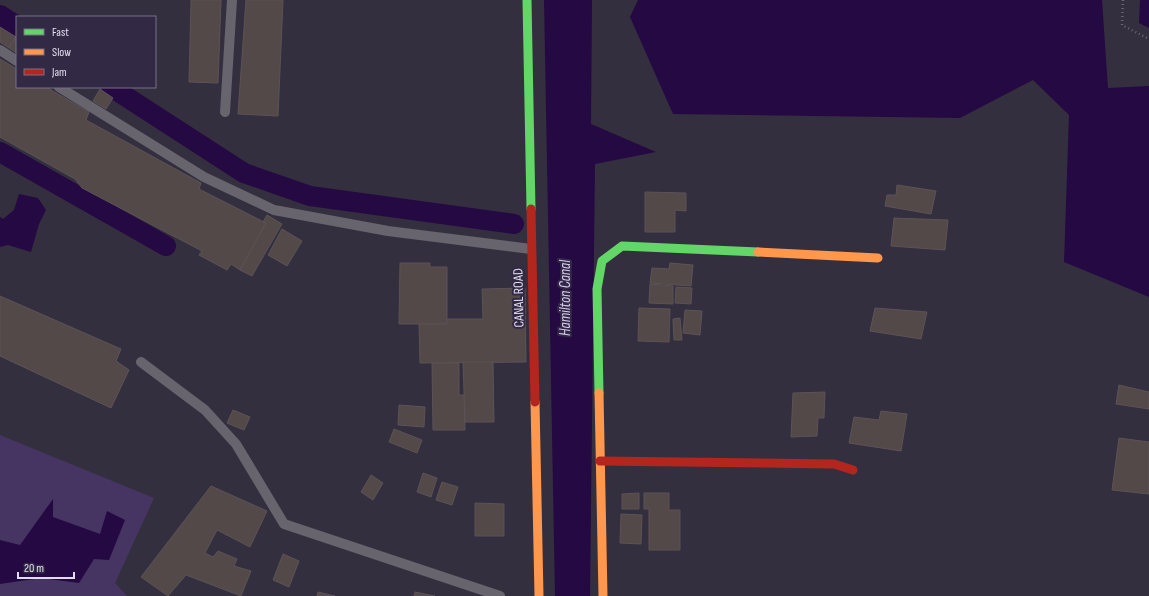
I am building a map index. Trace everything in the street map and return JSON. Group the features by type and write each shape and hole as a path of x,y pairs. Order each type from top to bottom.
{"street":[{"name":"CANAL ROAD","path":"527,0 539,596"},
{"path":"603,596 597,290 602,261 622,246 878,258"},
{"path":"600,461 834,464 853,470"}],"lane":[{"path":"224,112 232,0"},
{"path":"0,50 16,60"},
{"path":"61,88 204,177 274,210 388,231 531,249"},
{"path":"141,362 205,410 236,444 284,524 500,596"}],"path":[{"path":"1124,0 1122,25 1149,39"}],"shaded area":[{"path":"0,435 154,498 115,583 127,596 0,596"}],"water":[{"name":"Hamilton Canal","path":"544,0 592,0 591,124 656,152 595,164 590,596 555,596"},
{"path":"638,0 1102,0 1108,88 1149,86 1149,297 1064,262 1069,115 1033,80 960,118 673,114 630,17"},
{"path":"1140,0 1149,0 1149,28 1139,23"},
{"path":"19,194 38,198 46,210 39,224 31,252 8,245 0,247 0,217 3,219 14,210"},
{"path":"53,499 53,517 100,534 107,511 125,520 109,560 94,559 79,583 41,578 0,584 0,540 20,545"}],"building":[{"path":"191,0 221,0 218,83 189,82"},
{"path":"246,0 283,0 278,116 238,114"},
{"path":"0,27 16,37 9,48 0,42"},
{"path":"16,37 16,52 9,48"},
{"path":"0,59 16,68 16,88 48,88 89,112 86,120 201,183 199,189 266,223 240,270 231,264 227,270 199,255 202,251 82,188 75,179 0,137"},
{"path":"100,89 113,98 106,109 93,101"},
{"path":"897,185 936,191 931,214 885,206 887,195 896,195"},
{"path":"645,192 686,193 686,211 675,210 675,232 645,232"},
{"path":"267,215 282,224 252,276 240,270 266,223 263,222"},
{"path":"894,218 948,220 945,250 891,246"},
{"path":"282,229 302,241 287,266 268,255"},
{"path":"400,263 430,263 430,267 447,267 447,324 399,324"},
{"path":"670,263 693,265 691,286 650,283 652,268 669,269"},
{"path":"650,284 673,286 673,304 649,303"},
{"path":"676,287 692,288 691,304 675,303"},
{"path":"525,288 526,362 420,363 419,324 447,324 447,319 483,319 482,289"},
{"path":"0,296 121,349 116,361 129,370 111,408 0,356"},
{"path":"639,308 670,309 669,342 638,341"},
{"path":"875,308 927,312 921,339 870,331"},
{"path":"685,310 702,311 700,335 683,333"},
{"path":"680,318 682,340 674,340 673,319"},
{"path":"463,362 493,362 494,422 465,422"},
{"path":"432,363 459,363 459,395 464,395 465,430 433,430"},
{"path":"1119,385 1149,392 1149,409 1116,404"},
{"path":"825,392 824,418 818,418 817,436 791,437 793,393"},
{"path":"399,405 425,407 424,427 398,425"},
{"path":"233,410 250,417 244,430 227,423"},
{"path":"881,411 907,414 901,451 849,443 854,417 879,420"},
{"path":"394,429 422,440 417,453 389,442"},
{"path":"1119,438 1149,442 1149,494 1112,490"},
{"path":"423,473 437,478 431,497 417,492"},
{"path":"371,475 383,483 373,500 361,492"},
{"path":"442,482 458,487 452,505 436,500"},
{"path":"211,486 267,511 250,547 217,530 205,553 213,557 218,551 237,559 234,566 251,571 241,596 186,575 168,596 141,577"},
{"path":"639,493 639,509 622,509 622,494"},
{"path":"644,493 669,493 669,510 680,510 680,550 649,550 649,509 644,509"},
{"path":"475,503 504,504 504,536 475,536"},
{"path":"621,514 642,515 641,544 620,543"},
{"path":"283,554 299,561 289,587 273,580"},
{"path":"318,592 335,596 317,596"},
{"path":"415,592 435,596 414,596"}],"waterway":[{"path":"0,15 16,25"},
{"path":"113,88 244,173 310,196 514,224"},
{"path":"0,152 166,246"}],"traffic: fast":[{"path":"527,0 531,209"},
{"path":"599,393 597,289 602,261 622,246 758,252"}],"traffic: slow":[{"path":"758,252 878,258"},
{"path":"599,393 603,596"},
{"path":"535,402 539,596"}],"traffic: jam":[{"path":"531,209 535,402"},
{"path":"600,461 834,464 853,470"}]}
